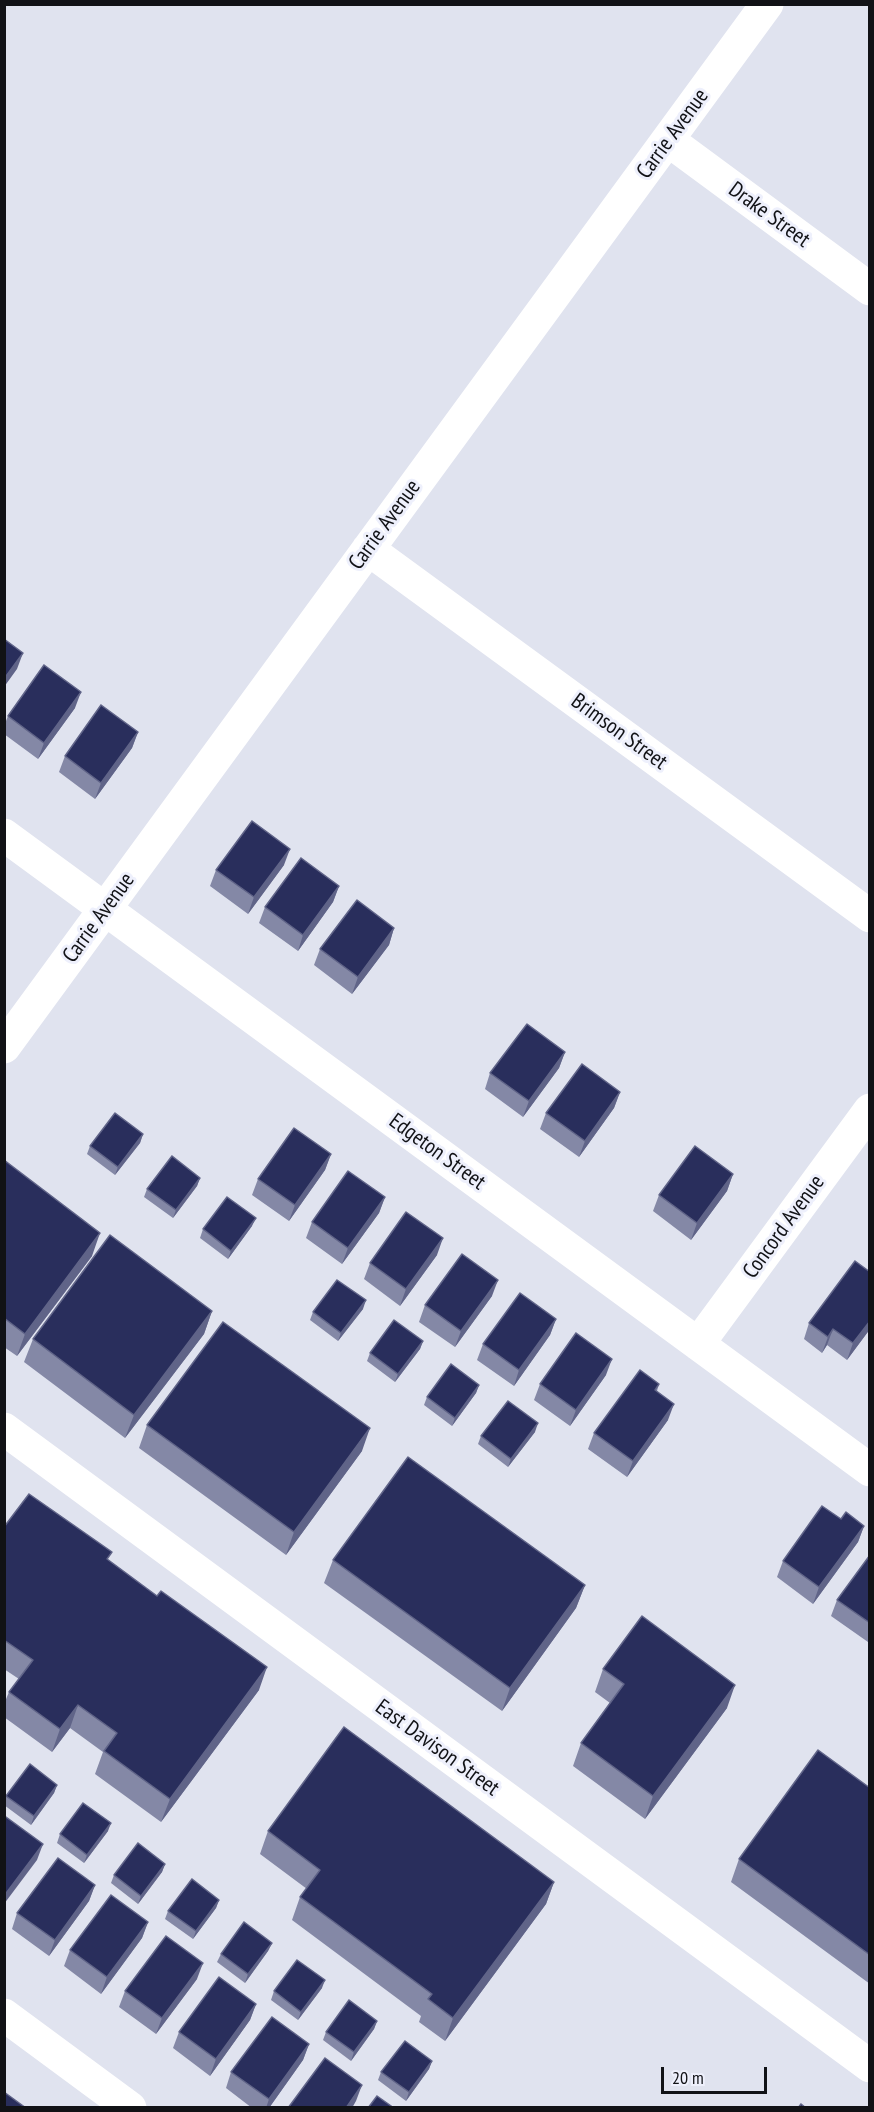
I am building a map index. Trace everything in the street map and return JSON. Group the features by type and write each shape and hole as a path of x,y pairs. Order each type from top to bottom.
{"street":[{"name":"Carrie Avenue","path":"4,1047 767,4"},
{"name":"Drake Street","path":"668,140 870,289"},
{"name":"Brimson Street","path":"368,549 870,916"},
{"name":"Edgeton Street","path":"4,835 870,1470"},
{"name":"Concord Avenue","path":"698,1344 870,1110"},
{"name":"East Davison Street","path":"4,1430 870,2066"},
{"path":"4,2015 130,2108"}],"building":[{"path":"4,639 23,653 4,679"},
{"path":"44,665 81,692 44,743 8,716"},
{"path":"101,705 138,732 101,783 65,756"},
{"path":"252,821 290,849 254,897 216,870"},
{"path":"301,858 339,886 303,935 265,907"},
{"path":"357,900 394,928 358,977 320,949"},
{"path":"527,1024 565,1052 529,1101 490,1073"},
{"path":"582,1064 620,1092 585,1141 546,1113"},
{"path":"115,1113 143,1134 118,1167 90,1146"},
{"path":"294,1128 331,1154 295,1205 258,1179"},
{"path":"695,1146 733,1174 697,1223 659,1195"},
{"path":"172,1156 200,1178 176,1210 147,1189"},
{"path":"4,1160 100,1233 25,1334 4,1318"},
{"path":"348,1171 385,1197 348,1248 312,1222"},
{"path":"227,1197 256,1218 231,1251 203,1229"},
{"path":"406,1212 443,1238 406,1289 370,1263"},
{"path":"110,1235 212,1311 134,1415 33,1339"},
{"path":"462,1254 498,1280 461,1331 425,1305"},
{"path":"855,1261 870,1272 870,1321 853,1343 833,1329 828,1337 809,1323"},
{"path":"337,1280 366,1300 341,1333 313,1312"},
{"path":"520,1293 556,1319 519,1370 483,1344"},
{"path":"394,1320 423,1341 398,1374 370,1353"},
{"path":"223,1322 370,1428 294,1532 147,1425"},
{"path":"576,1333 612,1359 576,1410 540,1384"},
{"path":"451,1364 479,1385 455,1418 427,1397"},
{"path":"640,1370 659,1384 655,1390 674,1404 633,1461 594,1433"},
{"path":"508,1401 538,1423 511,1459 481,1436"},
{"path":"408,1457 585,1585 510,1688 333,1560"},
{"path":"29,1494 112,1552 107,1559 157,1596 161,1591 267,1667 170,1799 104,1751 117,1733 78,1705 60,1729 9,1692 33,1660 4,1640 4,1527"},
{"path":"822,1506 841,1519 846,1512 864,1526 819,1587 783,1561"},
{"path":"870,1555 870,1623 837,1600"},
{"path":"642,1616 735,1685 653,1796 581,1743 624,1684 603,1669"},
{"path":"344,1727 554,1882 453,2018 428,1999 432,1994 300,1897 320,1870 268,1831"},
{"path":"818,1750 870,1788 870,1955 739,1859"},
{"path":"30,1764 57,1785 34,1816 6,1796"},
{"path":"83,1803 111,1823 87,1855 60,1834"},
{"path":"6,1817 43,1844 4,1896 4,1818"},
{"path":"138,1843 165,1864 141,1896 114,1875"},
{"path":"58,1858 95,1885 55,1940 17,1913"},
{"path":"192,1879 219,1900 196,1931 168,1911"},
{"path":"111,1895 148,1922 107,1977 70,1950"},
{"path":"244,1922 272,1943 248,1974 221,1954"},
{"path":"166,1936 203,1963 162,2018 125,1991"},
{"path":"297,1960 325,1980 301,2012 274,1991"},
{"path":"219,1977 256,2004 216,2059 179,2032"},
{"path":"349,2000 377,2021 354,2052 326,2032"},
{"path":"272,2017 309,2044 269,2099 231,2072"},
{"path":"405,2041 432,2061 409,2092 381,2072"},
{"path":"325,2058 362,2085 346,2108 288,2108"},
{"path":"4,2092 26,2108 4,2108"},
{"path":"377,2096 394,2108 368,2108"}]}
